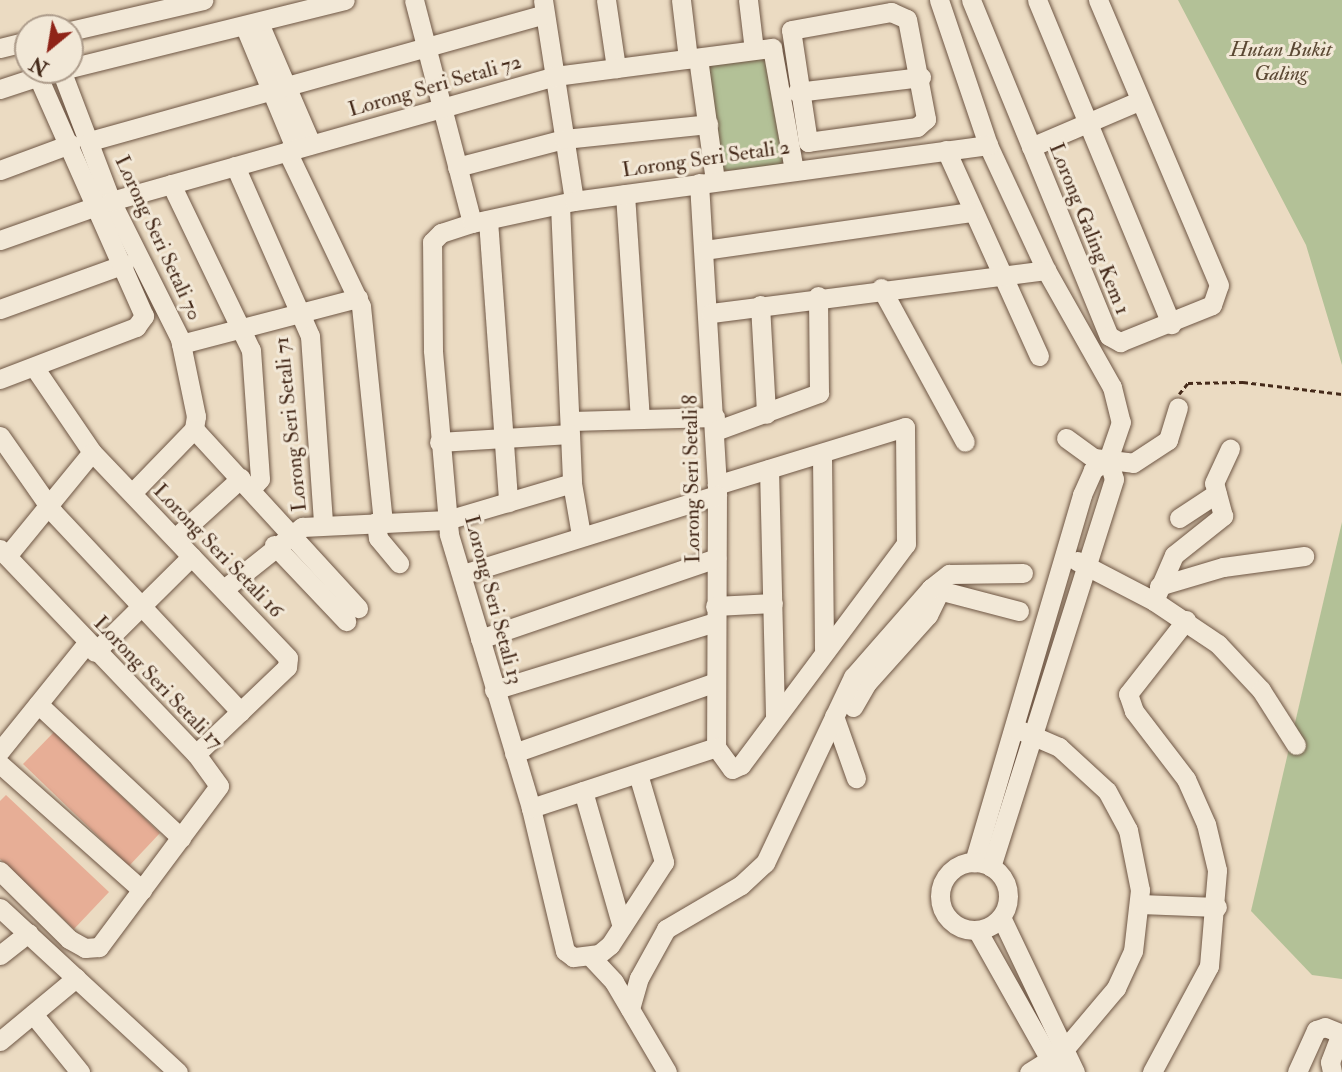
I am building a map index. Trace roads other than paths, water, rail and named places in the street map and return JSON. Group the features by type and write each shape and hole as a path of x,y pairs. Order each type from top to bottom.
{"street":[{"path":"84,29 203,0"},
{"path":"84,65 345,0"},
{"path":"414,0 439,109 457,167 480,221 508,502"},
{"path":"606,0 616,68"},
{"name":"Lorong Seri Setali 8","path":"681,0 708,124 704,250 711,313 717,490 716,747"},
{"path":"748,0 754,50"},
{"path":"939,0 988,145 1046,271 1119,401 1121,422 1108,459 1093,470 1082,495 1015,728 983,865"},
{"name":"Lorong Galing Kem 1","path":"971,0 1045,187 1109,336 1120,342 1171,324 1212,305 1219,285 1098,0"},
{"path":"1037,0 1171,324"},
{"path":"90,141 425,48 544,7 564,139 572,484 581,535"},
{"path":"891,12 907,19 928,113 922,124 846,137 805,140 797,92 791,30 891,12"},
{"path":"252,25 280,90 298,148 358,298 379,522 378,538 399,563"},
{"name":"Lorong Seri Setali 72","path":"0,240 105,203 555,76 754,50 776,53 794,170"},
{"path":"797,92 921,77"},
{"path":"0,379 34,368 140,324 143,307 124,264 105,203 70,144 41,84"},
{"name":"Lorong Seri Setali 70","path":"67,84 90,141 105,203 181,344 194,429"},
{"path":"1031,147 1139,101"},
{"path":"457,167 564,139 708,124"},
{"path":"846,137 851,163"},
{"path":"0,170 70,144"},
{"name":"Lorong Seri Setali 2","path":"435,237 480,221 567,203 988,145"},
{"path":"946,150 970,212 1039,356"},
{"name":"Lorong Seri Setali 71","path":"235,166 310,336 323,524"},
{"path":"172,184 251,350 260,479 246,484 175,538"},
{"path":"1015,199 1045,187"},
{"path":"625,194 640,419"},
{"path":"704,250 970,212"},
{"name":"Lorong Seri Setali 13","path":"435,237 429,251 439,442 447,520 494,691 531,808 565,951 584,957 631,1009 667,1072"},
{"path":"0,309 124,264"},
{"path":"711,313 881,288 1046,271"},
{"path":"881,288 965,442"},
{"path":"439,442 503,438 640,419 715,424 766,414 819,393 818,296"},
{"path":"181,344 298,311 358,298"},
{"path":"760,305 766,414"},
{"name":"Lorong Seri Setali 16","path":"34,368 92,452 288,659 287,667 196,754"},
{"path":"1066,438 1094,458 1133,463 1150,456 1168,440 1178,408"},
{"path":"463,575 717,490 769,469 822,456 905,427 906,544 775,718 732,769 716,747 531,808"},
{"path":"132,493 194,429 290,533 352,614 274,545"},
{"path":"0,436 47,504 144,603 240,712"},
{"path":"1157,594 1174,555 1223,516 1215,477 1230,449"},
{"path":"2,554 92,452"},
{"path":"822,456 824,650"},
{"path":"983,865 1034,734 1088,566 1114,479 1108,459"},
{"path":"769,469 775,718"},
{"path":"224,589 290,533 323,524 447,520 572,484"},
{"path":"1179,518 1217,493"},
{"name":"Lorong Seri Setali 17","path":"0,871 85,948 104,942 219,786 196,754 2,554"},
{"path":"0,751 37,705 91,648 144,603 192,556"},
{"path":"1157,594 1223,567 1304,556"},
{"path":"1066,557 1157,594 1251,677 1296,745"},
{"path":"480,639 716,558"},
{"path":"631,1009 639,978 666,929 741,885 765,863 853,677 948,574 1023,573"},
{"path":"935,590 1019,611"},
{"path":"853,707 867,683 922,624 935,590"},
{"path":"494,691 715,614 773,603"},
{"path":"1153,1072 1204,979 1217,907 1217,870 1206,824 1174,757 1134,711 1128,694 1186,620"},
{"path":"514,753 716,682"},
{"path":"37,705 181,838"},
{"path":"834,716 856,778"},
{"path":"1015,728 1034,734 1074,757 1115,802 1138,865 1139,904 1123,977 1064,1066 1029,1072"},
{"path":"0,764 142,891"},
{"path":"584,957 604,951 664,862 638,774"},
{"path":"583,791 622,927"},
{"path":"983,865 1006,884 1001,917 1064,1066"},
{"path":"983,865 946,877 940,897 948,917 976,930 1064,1066"},
{"path":"1139,904 1217,907"},
{"path":"0,908 178,1072"},
{"path":"976,930 1001,917"},
{"path":"0,955 28,933"},
{"path":"0,1041 76,978"},
{"path":"33,1014 76,1070"},
{"path":"1297,1072 1316,1030 1325,1027 1341,1034 1330,1062 1332,1072"}],"park label":[{"name":"Hutan Bukit Galing","path":"1281,62"}]}
